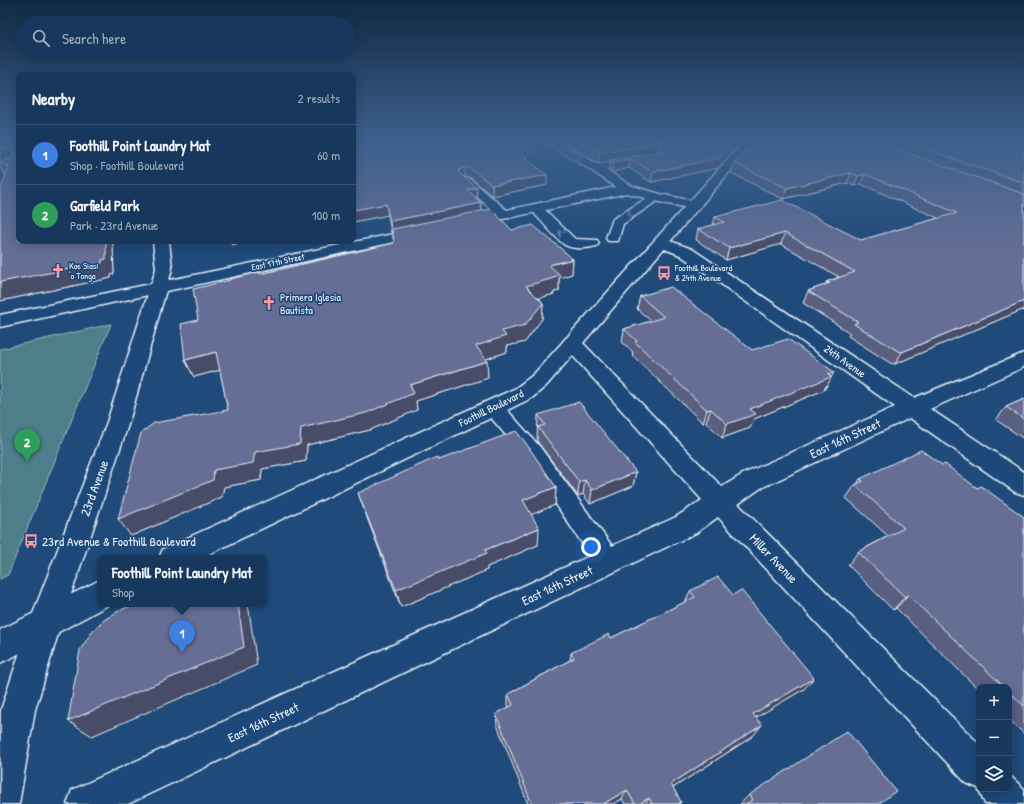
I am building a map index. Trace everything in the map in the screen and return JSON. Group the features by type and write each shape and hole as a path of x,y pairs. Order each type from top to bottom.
{"street":[{"path":"611,179 627,189 656,197 694,204"},
{"name":"Foothill Boulevard","path":"179,555 524,393 535,384 572,344 662,243 717,179"},
{"name":"East 17th Street","path":"0,321 627,189"},
{"name":"24th Avenue","path":"662,243 686,252 1024,485"},
{"name":"23rd Avenue","path":"0,804 18,710 45,624 118,422 164,269 162,244"},
{"name":"Miller Avenue","path":"572,344 721,503 976,767"},
{"name":"East 16th Street","path":"86,804 686,525 752,481 1024,359"},
{"path":"0,647 97,596"},
{"path":"1000,792 1012,804"}],"lane":[{"path":"466,181 506,215"},
{"path":"613,238 617,222 656,197"},
{"path":"536,208 570,242 577,244 592,243"},
{"path":"494,408 533,453 608,561"}],"green space":[{"path":"111,324 8,575 0,579 0,349"}],"building":[{"path":"4,179 16,179 16,244 106,244 106,259 102,260 102,263 0,282 0,191"},
{"path":"356,179 466,179 477,188 468,190 481,203 390,221 386,204 356,209"},
{"path":"484,179 528,179 492,185"},
{"path":"767,179 827,179 787,188"},
{"path":"876,179 980,179 1024,194 1024,301 902,352 854,324 858,322 808,291 830,283 826,282 855,272 785,233 729,248 698,229 724,222 715,217 782,200 861,240 957,213"},
{"path":"1011,179 1024,179 1024,183"},
{"path":"491,209 512,230 533,225 573,259 549,265 560,275 526,286 543,303 525,325 502,331 506,336 476,346 487,361 410,385 414,393 366,413 301,428 300,444 255,452 253,463 214,470 213,480 118,519 141,433 154,423 228,410 216,352 185,360 181,324 198,320 193,289 260,272 260,274 394,243 392,229"},
{"path":"671,287 752,350 788,339 834,372 828,374 831,377 750,409 756,414 727,424 711,409 707,410 635,342 637,341 624,329 664,317 640,296"},
{"path":"1024,399 1024,419 1006,407"},
{"path":"579,402 636,472 592,490 585,480 579,482 538,427 545,425 538,415"},
{"path":"516,431 556,487 523,500 539,528 485,550 487,553 396,590 358,493 437,457 439,460"},
{"path":"921,450 942,465 945,464 977,488 981,486 1024,517 1024,706 1012,695 1012,684 1001,684 908,595 905,597 858,552 904,528 855,485 863,481 860,479"},
{"path":"718,577 733,595 741,590 814,678 753,714 762,725 671,784 681,802 678,804 652,804 649,798 639,804 635,804 627,790 603,804 532,804 496,714 513,705 508,694 574,658 571,653 609,634 611,638 695,597 690,591"},
{"path":"128,607 238,607 244,647 68,721 80,650 93,630 104,620"},
{"path":"847,731 896,791 878,804 746,804 752,800 749,795"}],"place":[{"name":"Koe Siasi 'o Tonga","path":"58,271"},
{"name":"Foothill Boulevard & 24th Avenue","path":"664,273"},
{"name":"Primera Iglesia Bautista","path":"269,303"},
{"name":"Garfield Park","path":"27,462"},
{"name":"23rd Avenue & Foothill Boulevard","path":"31,541"},
{"name":"Foothill Point Laundry Mat","path":"182,653"}]}
